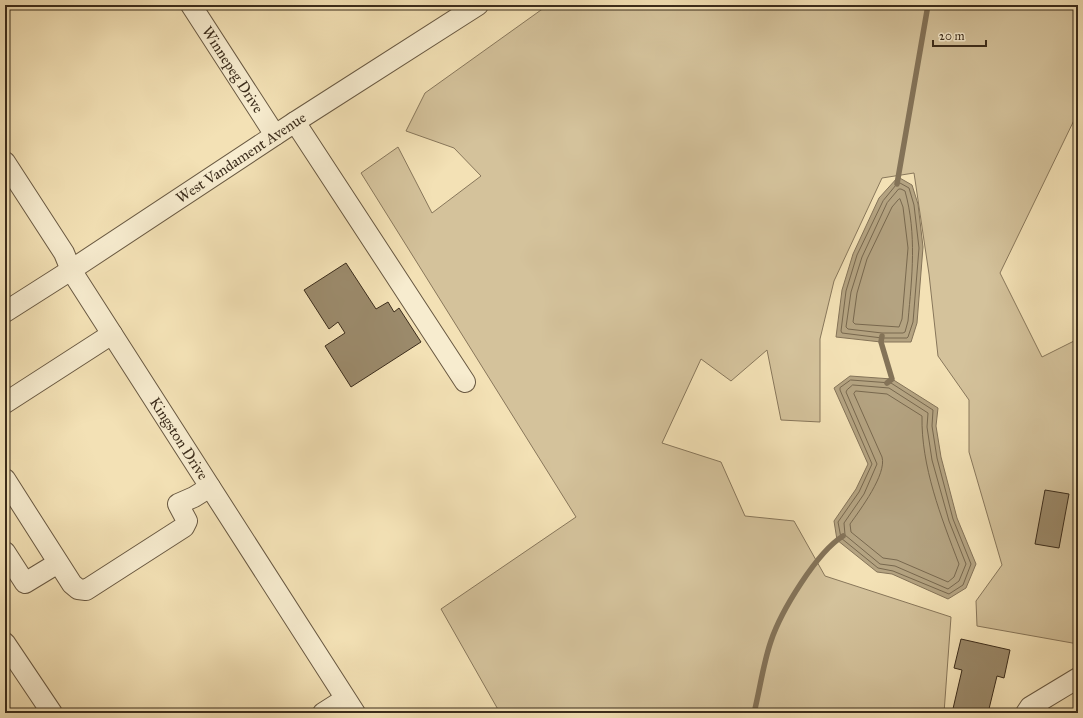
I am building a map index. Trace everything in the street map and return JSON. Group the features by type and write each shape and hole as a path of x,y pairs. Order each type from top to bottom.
{"street":[{"name":"Winnepeg Drive","path":"191,5 275,135"},
{"name":"West Vandament Avenue","path":"5,312 275,135 478,5"},
{"path":"296,122 465,382"},
{"name":"Kingston Drive","path":"5,162 64,253 71,270 350,706"},
{"path":"5,403 112,334"},
{"path":"5,479 72,584 78,589 86,590 184,527 187,521 178,504 194,497 210,487"},
{"path":"5,552 25,583 58,563"},
{"path":"5,643 52,713"},
{"path":"1026,713 1030,707 1078,678"},
{"path":"323,713 350,706"}],"shaded area":[{"path":"548,5 1078,5 1078,112 1000,273 1042,357 1078,339 1078,644 977,626 976,601 1002,565 969,452 969,400 938,356 929,274 914,173 882,178 834,281 820,339 820,422 781,420 767,350 731,381 701,359 662,443 721,462 745,516 794,521 825,576 951,617 944,713 500,713 441,609 576,517 361,173 398,147 432,213 481,176 454,148 406,131 425,93"}],"water":[{"path":"898,177 912,185 918,204 923,247 917,323 911,342 881,342 836,337 842,290 853,254 879,198"},
{"path":"850,376 892,379 938,408 936,426 941,457 957,518 976,564 966,588 948,599 892,574 877,572 837,540 834,521 856,489 868,464 834,388"}],"building":[{"path":"346,263 376,309 388,302 394,312 399,308 421,342 351,387 325,346 345,333 338,322 329,329 304,290"},
{"path":"1045,490 1069,494 1059,548 1035,544"},
{"path":"961,639 1010,650 1004,678 997,676 988,713 952,713 962,670 954,668"}],"waterway":[{"path":"897,184 928,5"},
{"path":"882,336 881,342 892,379 887,383"},
{"path":"754,713 768,650 783,614 811,568 822,555 843,536"}]}
